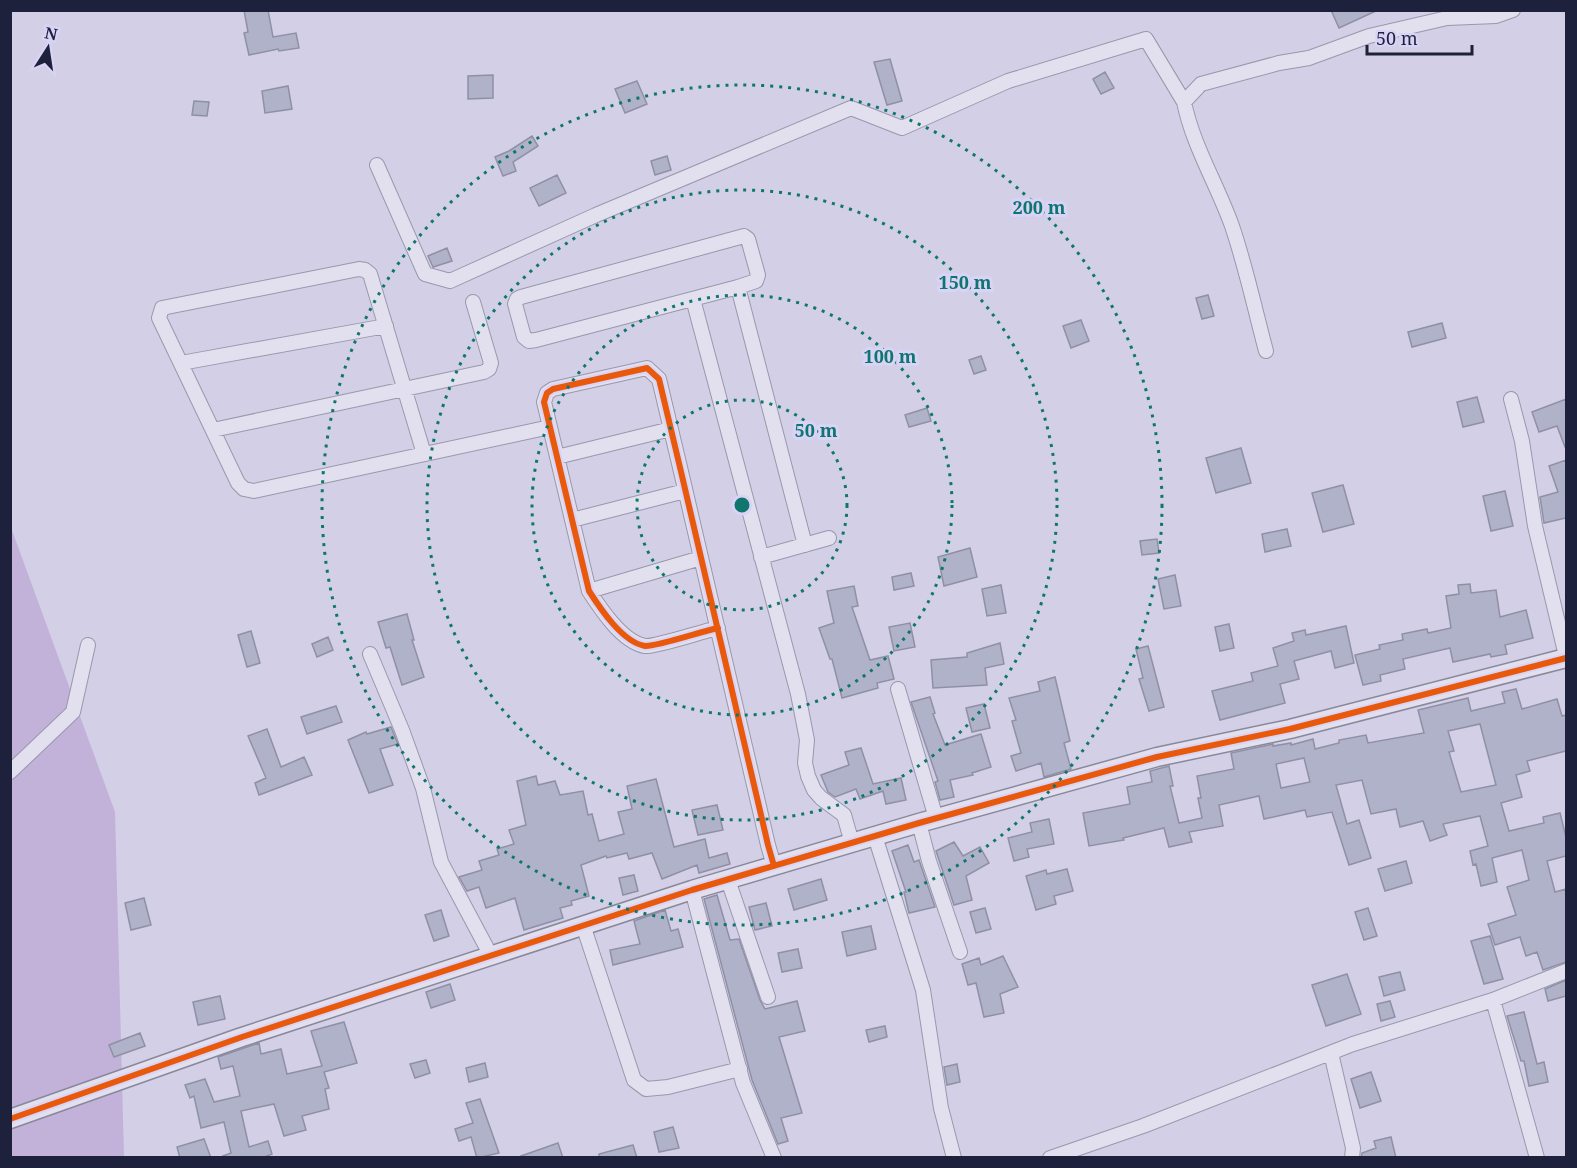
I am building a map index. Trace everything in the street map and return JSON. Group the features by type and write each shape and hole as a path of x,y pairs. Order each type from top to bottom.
{"street":[{"path":"1184,102 1201,84 1278,63 1309,58 1369,36 1447,18 1496,16 1513,10"},
{"path":"376,165 425,274 450,281 596,215 850,108 902,128 1008,81 1146,39 1184,102 1188,123 1231,226 1266,351"},
{"path":"744,236 748,239 758,275 756,281 693,299 536,340 524,337 515,304 521,297 744,236"},
{"path":"424,454 370,274 365,270 359,269 162,308 159,318 238,483 244,489 254,491 550,427"},
{"path":"738,287 805,545"},
{"path":"693,299 798,694 807,740 805,764 808,776 814,790 821,798 844,815 852,843"},
{"path":"213,430 405,390 489,369 491,363 473,302"},
{"path":"181,363 386,326"},
{"path":"718,628 645,646 631,640 606,616 589,591 544,402 548,393 553,389 647,368 659,379 685,491 718,628 774,866"},
{"path":"10,1119 242,1036 692,890 927,821 1158,757 1290,729 1566,657 1535,526 1522,441 1511,399"},
{"path":"557,457 671,429"},
{"path":"572,520 685,491"},
{"path":"761,557 829,538"},
{"path":"589,591 701,558"},
{"path":"10,772 73,712 88,645"},
{"path":"370,654 402,730 423,788 441,862 490,954"},
{"path":"898,689 927,821 928,861 960,952"},
{"path":"875,836 923,990 941,1108 954,1158"},
{"path":"728,880 768,997"},
{"path":"692,890 743,1083 774,1158"},
{"path":"583,925 633,1080 646,1089 668,1087 740,1069"},
{"path":"1050,1158 1143,1126 1331,1053 1493,1000 1566,971"},
{"path":"1493,1000 1537,1158"},
{"path":"1331,1053 1353,1148 1352,1158"}],"shaded area":[{"path":"10,525 115,812 124,1157 11,1157"}],"building":[{"path":"244,10 268,10 273,37 296,33 299,48 279,51 278,49 249,55 244,33 248,32"},
{"path":"1331,10 1378,10 1339,28"},
{"path":"890,59 902,101 887,105 874,62"},
{"path":"1105,72 1114,88 1101,94 1093,79"},
{"path":"493,75 493,98 468,99 468,76"},
{"path":"637,81 647,104 625,113 615,89"},
{"path":"288,86 292,109 265,113 262,91"},
{"path":"194,101 209,102 207,116 192,115"},
{"path":"532,136 538,146 513,162 516,171 503,176 495,157"},
{"path":"667,156 671,170 655,175 651,161"},
{"path":"557,175 566,193 539,206 530,188"},
{"path":"447,248 452,261 433,267 428,256"},
{"path":"1208,295 1214,316 1202,319 1196,298"},
{"path":"1081,320 1089,341 1071,348 1063,326"},
{"path":"1442,323 1446,338 1412,347 1408,332"},
{"path":"981,356 986,370 974,374 969,360"},
{"path":"1477,397 1484,422 1463,427 1457,402"},
{"path":"1566,399 1565,447 1557,426 1539,432 1532,412"},
{"path":"927,408 931,421 909,427 905,415"},
{"path":"1241,448 1251,483 1216,493 1206,458"},
{"path":"1566,460 1566,518 1544,523 1540,497 1558,492 1549,466"},
{"path":"1343,485 1354,524 1323,532 1312,493"},
{"path":"1505,491 1513,526 1491,531 1483,496"},
{"path":"1287,529 1291,546 1265,552 1262,534"},
{"path":"1157,539 1159,553 1142,555 1140,541"},
{"path":"970,548 977,577 944,586 938,557"},
{"path":"911,573 914,586 894,590 892,577"},
{"path":"1175,575 1181,606 1164,609 1158,579"},
{"path":"1470,584 1471,593 1496,590 1500,617 1526,610 1533,638 1505,645 1507,654 1491,657 1490,654 1453,662 1450,648 1403,659 1405,669 1380,675 1381,681 1363,685 1355,655 1380,649 1379,645 1403,640 1402,634 1427,629 1428,633 1451,628 1446,596 1459,594 1458,585"},
{"path":"1001,585 1006,613 987,616 982,589"},
{"path":"854,586 858,606 852,607 870,660 888,656 894,679 877,683 878,688 842,698 832,659 830,659 819,628 834,623 827,591"},
{"path":"407,614 414,640 412,640 424,677 402,685 390,647 386,648 378,622"},
{"path":"910,623 915,647 894,651 889,627"},
{"path":"1229,624 1234,648 1220,651 1215,627"},
{"path":"1346,626 1354,663 1335,668 1331,651 1294,661 1299,679 1280,684 1285,703 1220,720 1212,691 1253,681 1251,673 1278,666 1273,648 1294,641 1292,633 1305,630 1306,635"},
{"path":"251,631 260,663 247,667 238,635"},
{"path":"328,637 333,650 317,657 312,644"},
{"path":"1000,643 1004,664 985,668 987,685 933,688 931,660 967,657 967,653"},
{"path":"1148,646 1164,707 1149,711 1139,679 1143,678 1136,649"},
{"path":"1055,677 1070,741 1064,743 1071,769 1044,777 1041,763 1016,771 1011,756 1021,753 1012,721 1016,720 1009,698 1040,691 1038,682"},
{"path":"1516,689 1522,709 1557,699 1562,716 1566,715 1566,751 1527,761 1530,771 1516,775 1522,797 1501,803 1509,831 1544,823 1543,817 1560,813 1566,837 1566,856 1547,861 1555,892 1566,889 1566,962 1543,970 1537,952 1526,956 1520,937 1495,945 1488,924 1516,915 1507,887 1529,880 1522,850 1492,858 1497,882 1481,886 1476,864 1473,865 1470,851 1488,846 1480,816 1443,824 1447,835 1430,841 1423,821 1400,827 1396,809 1371,814 1362,780 1336,785 1347,824 1359,820 1371,858 1349,865 1332,812 1307,817 1305,810 1264,819 1259,796 1219,805 1223,826 1189,832 1192,842 1169,847 1164,828 1123,838 1124,840 1089,846 1083,813 1130,804 1127,787 1152,782 1150,771 1169,766 1173,786 1170,786 1179,823 1202,818 1197,776 1234,769 1231,753 1273,744 1273,746 1291,743 1291,745 1313,739 1315,749 1339,743 1339,740 1366,735 1368,743 1424,733 1418,710 1468,698 1471,711 1505,703 1502,692","holes":["1480,724 1496,785 1461,792 1449,752 1454,751 1448,731","1304,758 1310,782 1281,788 1276,764"]},
{"path":"930,697 935,713 933,714 945,745 981,734 991,767 972,773 973,775 950,780 954,797 940,800 935,782 938,781 911,702"},
{"path":"984,704 990,728 972,732 966,708"},
{"path":"336,706 342,722 307,734 301,717"},
{"path":"391,727 398,744 380,749 393,785 369,793 348,740 366,732 367,734"},
{"path":"267,729 281,767 304,757 312,775 259,795 255,783 266,778 248,736"},
{"path":"861,748 873,784 901,778 906,800 886,804 883,791 860,799 856,789 835,797 828,792 821,775 849,765 845,752"},
{"path":"536,776 538,785 555,781 560,795 583,791 588,815 592,814 599,841 624,834 618,812 632,809 627,786 656,779 674,847 705,839 709,858 727,853 730,864 699,873 697,865 662,879 652,853 629,859 627,853 607,858 606,856 581,865 589,896 571,901 572,905 560,908 563,918 524,930 515,898 486,908 479,887 467,891 459,877 482,870 479,861 499,855 497,849 514,844 509,830 526,825 517,781"},
{"path":"717,805 723,830 698,835 692,810"},
{"path":"1049,819 1054,844 1027,849 1029,857 1014,861 1008,838 1032,832 1030,823"},
{"path":"954,842 963,856 980,847 989,863 966,876 972,900 954,905 936,851"},
{"path":"908,845 914,862 919,860 935,907 909,913 904,892 906,892 892,851"},
{"path":"1406,861 1412,883 1385,891 1378,869"},
{"path":"1067,869 1073,891 1054,896 1056,904 1036,910 1026,876 1046,870 1047,874"},
{"path":"634,875 638,891 623,895 619,878"},
{"path":"821,879 827,900 794,910 788,889"},
{"path":"717,895 730,940 739,939 765,1009 797,1001 805,1031 779,1037 802,1113 781,1118 788,1141 778,1144 752,1080 704,899"},
{"path":"144,898 151,925 131,930 125,903"},
{"path":"766,903 772,926 755,930 749,907"},
{"path":"985,908 991,929 976,933 970,912"},
{"path":"1368,908 1377,936 1364,940 1355,912"},
{"path":"441,910 449,936 434,941 425,915"},
{"path":"665,910 671,931 678,929 683,947 613,965 610,950 640,944 634,921"},
{"path":"871,926 876,949 847,956 842,932"},
{"path":"1490,936 1503,979 1484,984 1471,941"},
{"path":"798,949 802,968 782,972 778,953"},
{"path":"1003,956 1018,987 1000,994 1004,1013 984,1017 976,983 968,985 962,964 979,958 981,965"},
{"path":"1400,972 1405,990 1384,996 1379,977"},
{"path":"1347,974 1361,1014 1326,1026 1312,985"},
{"path":"1566,980 1566,996 1548,1001 1545,989"},
{"path":"450,984 455,1000 431,1008 426,992"},
{"path":"220,996 225,1019 198,1025 193,1002"},
{"path":"1390,1001 1395,1017 1381,1021 1377,1004"},
{"path":"1524,1012 1537,1064 1544,1062 1548,1082 1529,1086 1524,1061 1521,1061 1507,1016"},
{"path":"344,1022 357,1063 324,1072 329,1088 325,1089 329,1109 302,1116 306,1130 284,1136 274,1104 241,1111 249,1147 268,1141 272,1154 262,1158 224,1158 223,1156 231,1153 224,1122 201,1128 194,1096 190,1098 185,1085 205,1079 214,1102 240,1096 233,1066 221,1069 218,1057 259,1043 261,1054 281,1049 287,1074 322,1066 311,1031"},
{"path":"885,1026 887,1037 869,1042 866,1030"},
{"path":"140,1033 145,1046 114,1057 109,1045"},
{"path":"426,1060 430,1073 415,1078 410,1064"},
{"path":"485,1063 488,1077 469,1082 466,1068"},
{"path":"957,1064 960,1082 947,1085 944,1067"},
{"path":"1371,1072 1381,1101 1360,1108 1351,1079"},
{"path":"480,1099 499,1153 477,1158 471,1137 459,1141 455,1129 473,1123 466,1103"},
{"path":"673,1127 679,1148 659,1152 654,1132"},
{"path":"1391,1137 1396,1158 1361,1158 1362,1153 1376,1148 1374,1141"},
{"path":"204,1139 211,1158 180,1158 177,1147"},
{"path":"558,1143 563,1158 522,1158 521,1156"},
{"path":"633,1145 637,1158 599,1158 599,1154"}],"cycle path":[{"path":"718,628 711,630 669,642 645,646 628,638 599,606 589,591 544,402 547,393 553,389 647,368 659,379 714,612 727,670 768,845 774,866"},
{"path":"10,1119 242,1037 692,890 919,823 1157,757 1290,729 1566,658"}]}
